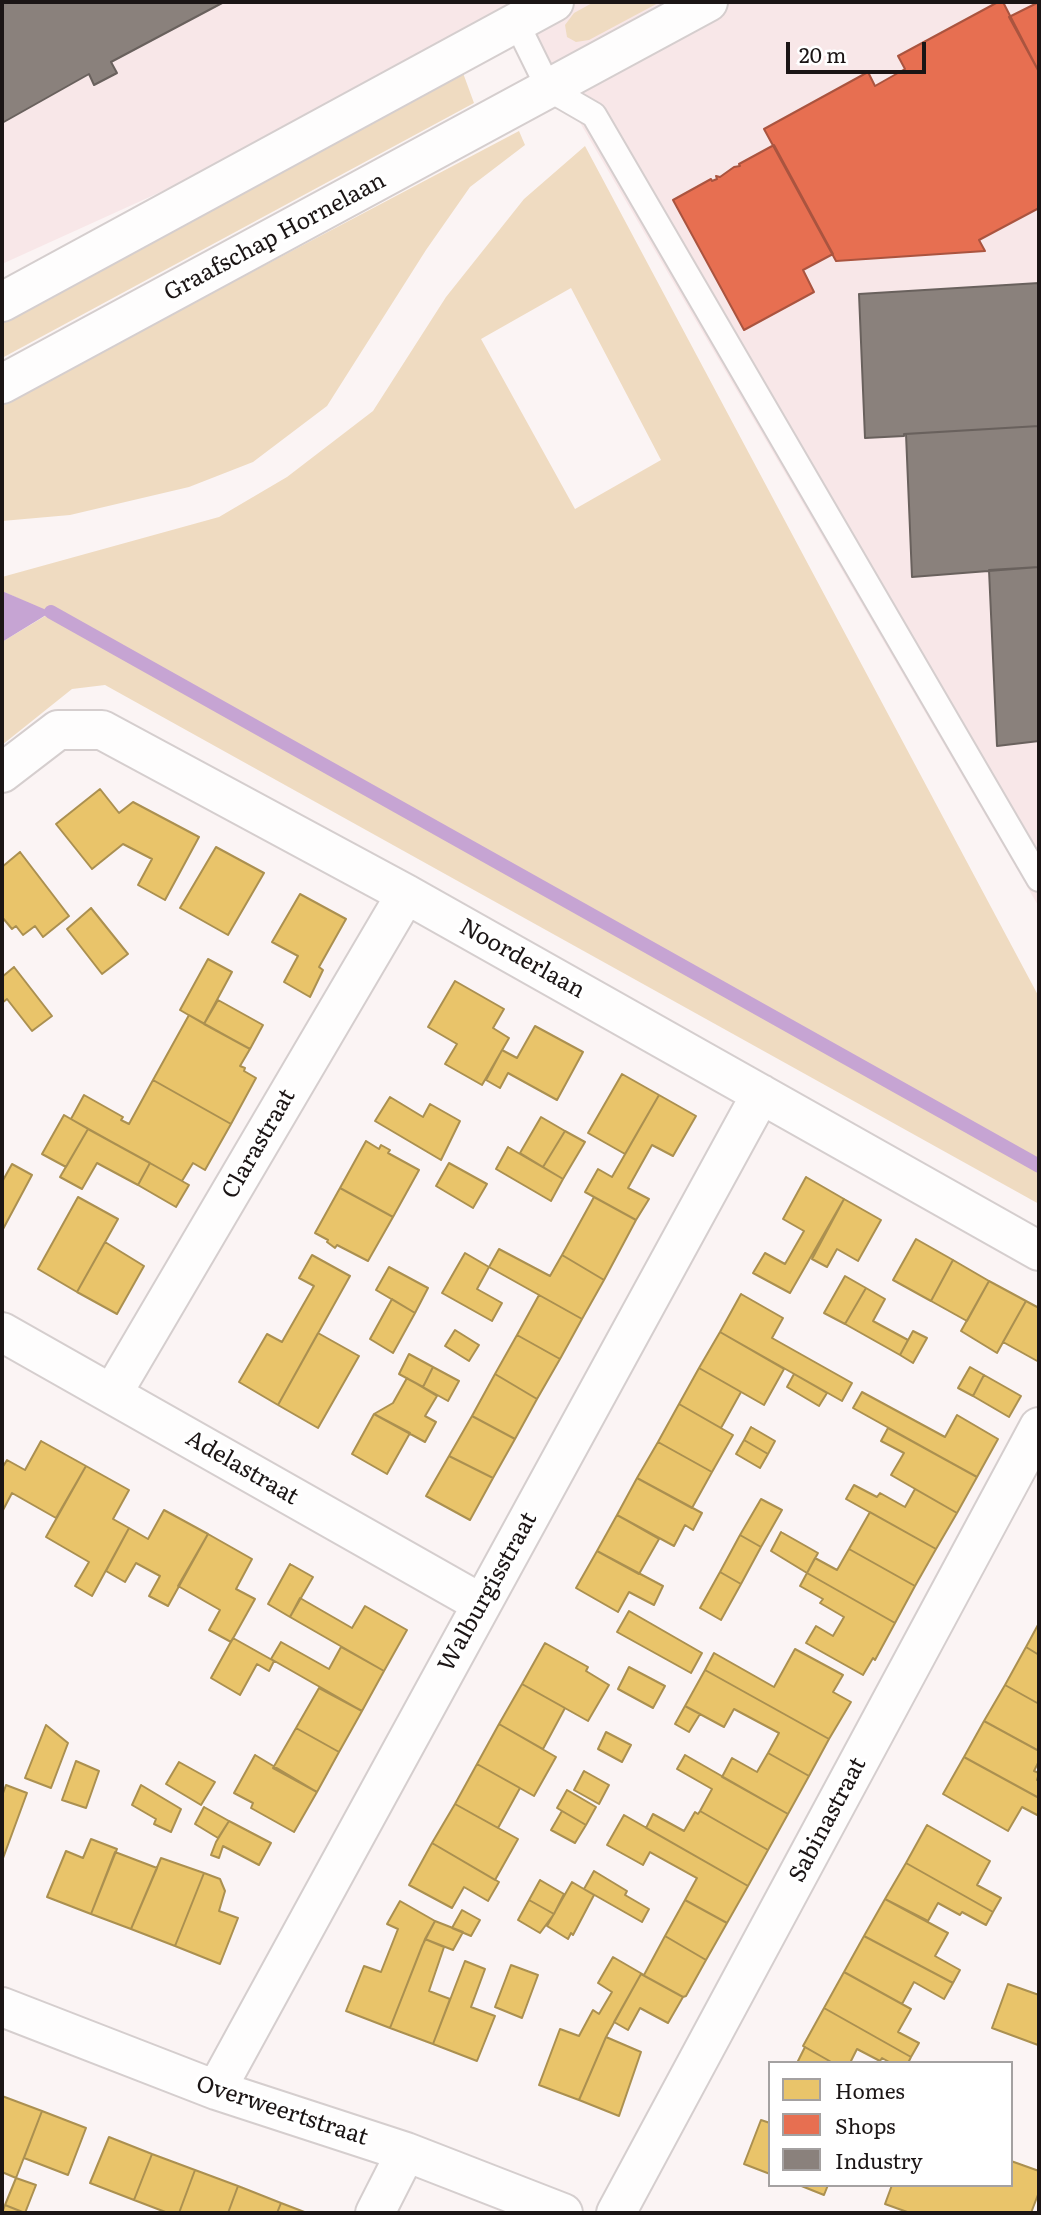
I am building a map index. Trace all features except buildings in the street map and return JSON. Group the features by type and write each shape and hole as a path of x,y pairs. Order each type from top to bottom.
{"street":[{"path":"2,302 554,2"},
{"name":"Graafschap Hornelaan","path":"2,384 708,2"},
{"name":"Noorderlaan","path":"2,773 58,730 102,730 406,894 1039,1251"},
{"name":"Clarastraat","path":"112,1394 406,894"},
{"name":"Walburgisstraat","path":"216,2090 761,1094"},
{"name":"Adelastraat","path":"2,1332 482,1604"},
{"name":"Sabinastraat","path":"616,2213 1039,1427"},
{"name":"Overweertstraat","path":"2,2007 216,2090 406,2152 563,2213"},
{"path":"374,2213 406,2152"}],"lane":[{"path":"516,22 548,89 594,115 1039,879"}],"shaded area":[{"path":"2,2 1039,2 1039,907 524,27 2,264"},
{"path":"594,2 660,2 589,40 576,42 567,37 565,25 574,13"},
{"path":"463,73 474,103 2,358 2,322"},
{"path":"519,131 525,145 470,187 426,250 327,406 253,462 189,487 70,515 2,521 2,404"},
{"path":"585,146 1039,997 1039,1204 105,685 72,689 2,745 2,642 50,613 2,591 2,577 219,517 287,477 373,411 446,297 524,199","holes":["571,288 661,460 575,509 481,339"]},
{"path":"2,591 51,612 2,642"}],"waterway":[{"path":"51,612 1039,1166"}]}
